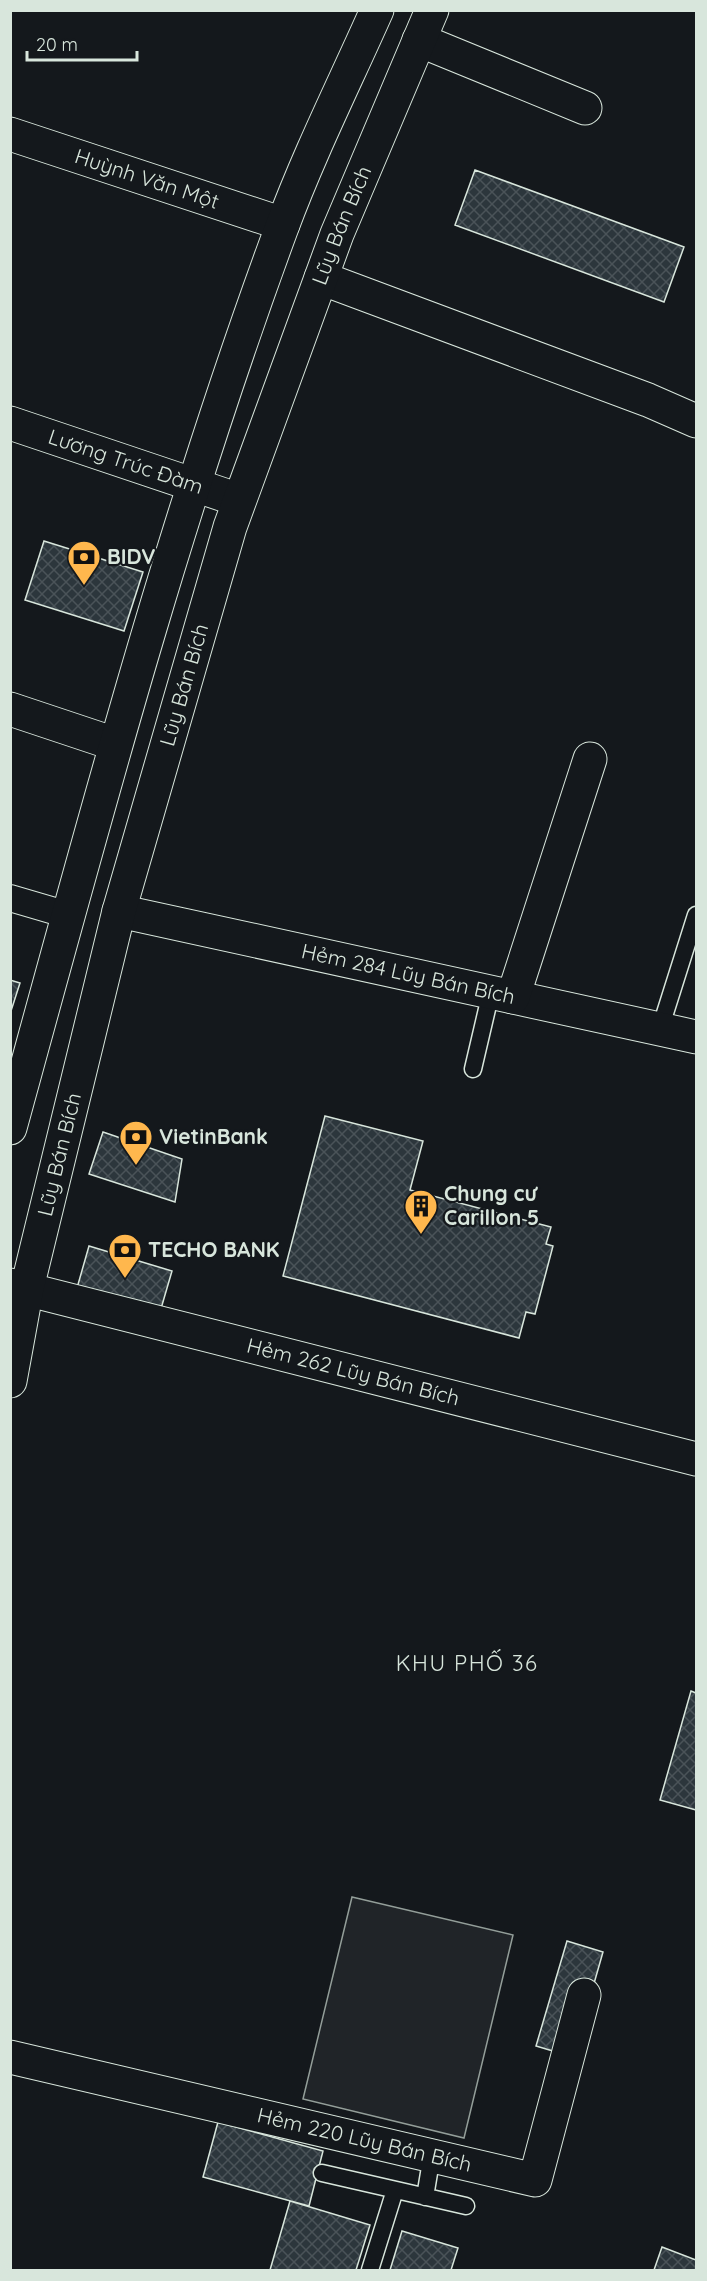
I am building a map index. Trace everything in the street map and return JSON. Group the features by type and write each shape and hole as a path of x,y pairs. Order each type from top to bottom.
{"street":[{"path":"10,1128 115,744 195,485 283,224 377,10"},
{"name":"Lũy Bán Bích","path":"10,1381 19,1286 119,911 239,500 321,278 432,10"},
{"path":"419,40 585,108"},
{"name":"Huỳnh Văn Một","path":"10,134 283,224"},
{"path":"321,278 648,400 696,421"},
{"name":"Lương Trúc Đàm","path":"10,423 239,500"},
{"path":"10,709 115,744"},
{"path":"502,994 590,759"},
{"path":"10,898 68,915"},
{"name":"Hẻm 284 Lũy Bán Bích","path":"119,911 696,1037"},
{"name":"Hẻm 262 Lũy Bán Bích","path":"19,1286 696,1459"},
{"name":"Hẻm 220 Lũy Bán Bích","path":"10,2057 535,2180 584,1995"}],"lane":[{"path":"660,1029 696,915"},
{"path":"473,1069 502,994"},
{"path":"425,2197 432,2155"},
{"path":"322,2174 466,2206"},
{"path":"370,2271 395,2190"}],"shaded area":[{"path":"352,1897 513,1935 464,2138 303,2099"}],"building":[{"path":"475,170 684,247 664,302 455,225"},
{"name":"BIDV","path":"44,541 143,572 124,631 25,600"},
{"path":"10,980 20,983 10,1014"},
{"name":"Chung cư Carillon 5","path":"325,1116 423,1141 410,1190 551,1227 546,1244 553,1246 535,1314 526,1312 519,1338 283,1276"},
{"name":"VietinBank","path":"103,1132 182,1159 175,1202 89,1174"},
{"name":"TECHO BANK","path":"89,1246 172,1271 160,1312 77,1288"},
{"path":"691,1691 696,1693 696,1810 660,1800"},
{"path":"567,1941 603,1952 573,2057 536,2046"},
{"path":"218,2122 323,2151 309,2206 203,2177"},
{"path":"290,2201 370,2225 356,2270 270,2270"},
{"path":"402,2231 458,2248 451,2270 390,2270"},
{"path":"662,2247 696,2260 696,2270 654,2270"}],"place":[{"name":"BIDV","path":"84,586"},
{"name":"VietinBank","path":"136,1166"},
{"name":"Chung cư Carillon 5","path":"421,1235"},
{"name":"TECHO BANK","path":"125,1279"}],"district":[{"name":"KHU PHỐ 36","path":"467,1663"}]}
